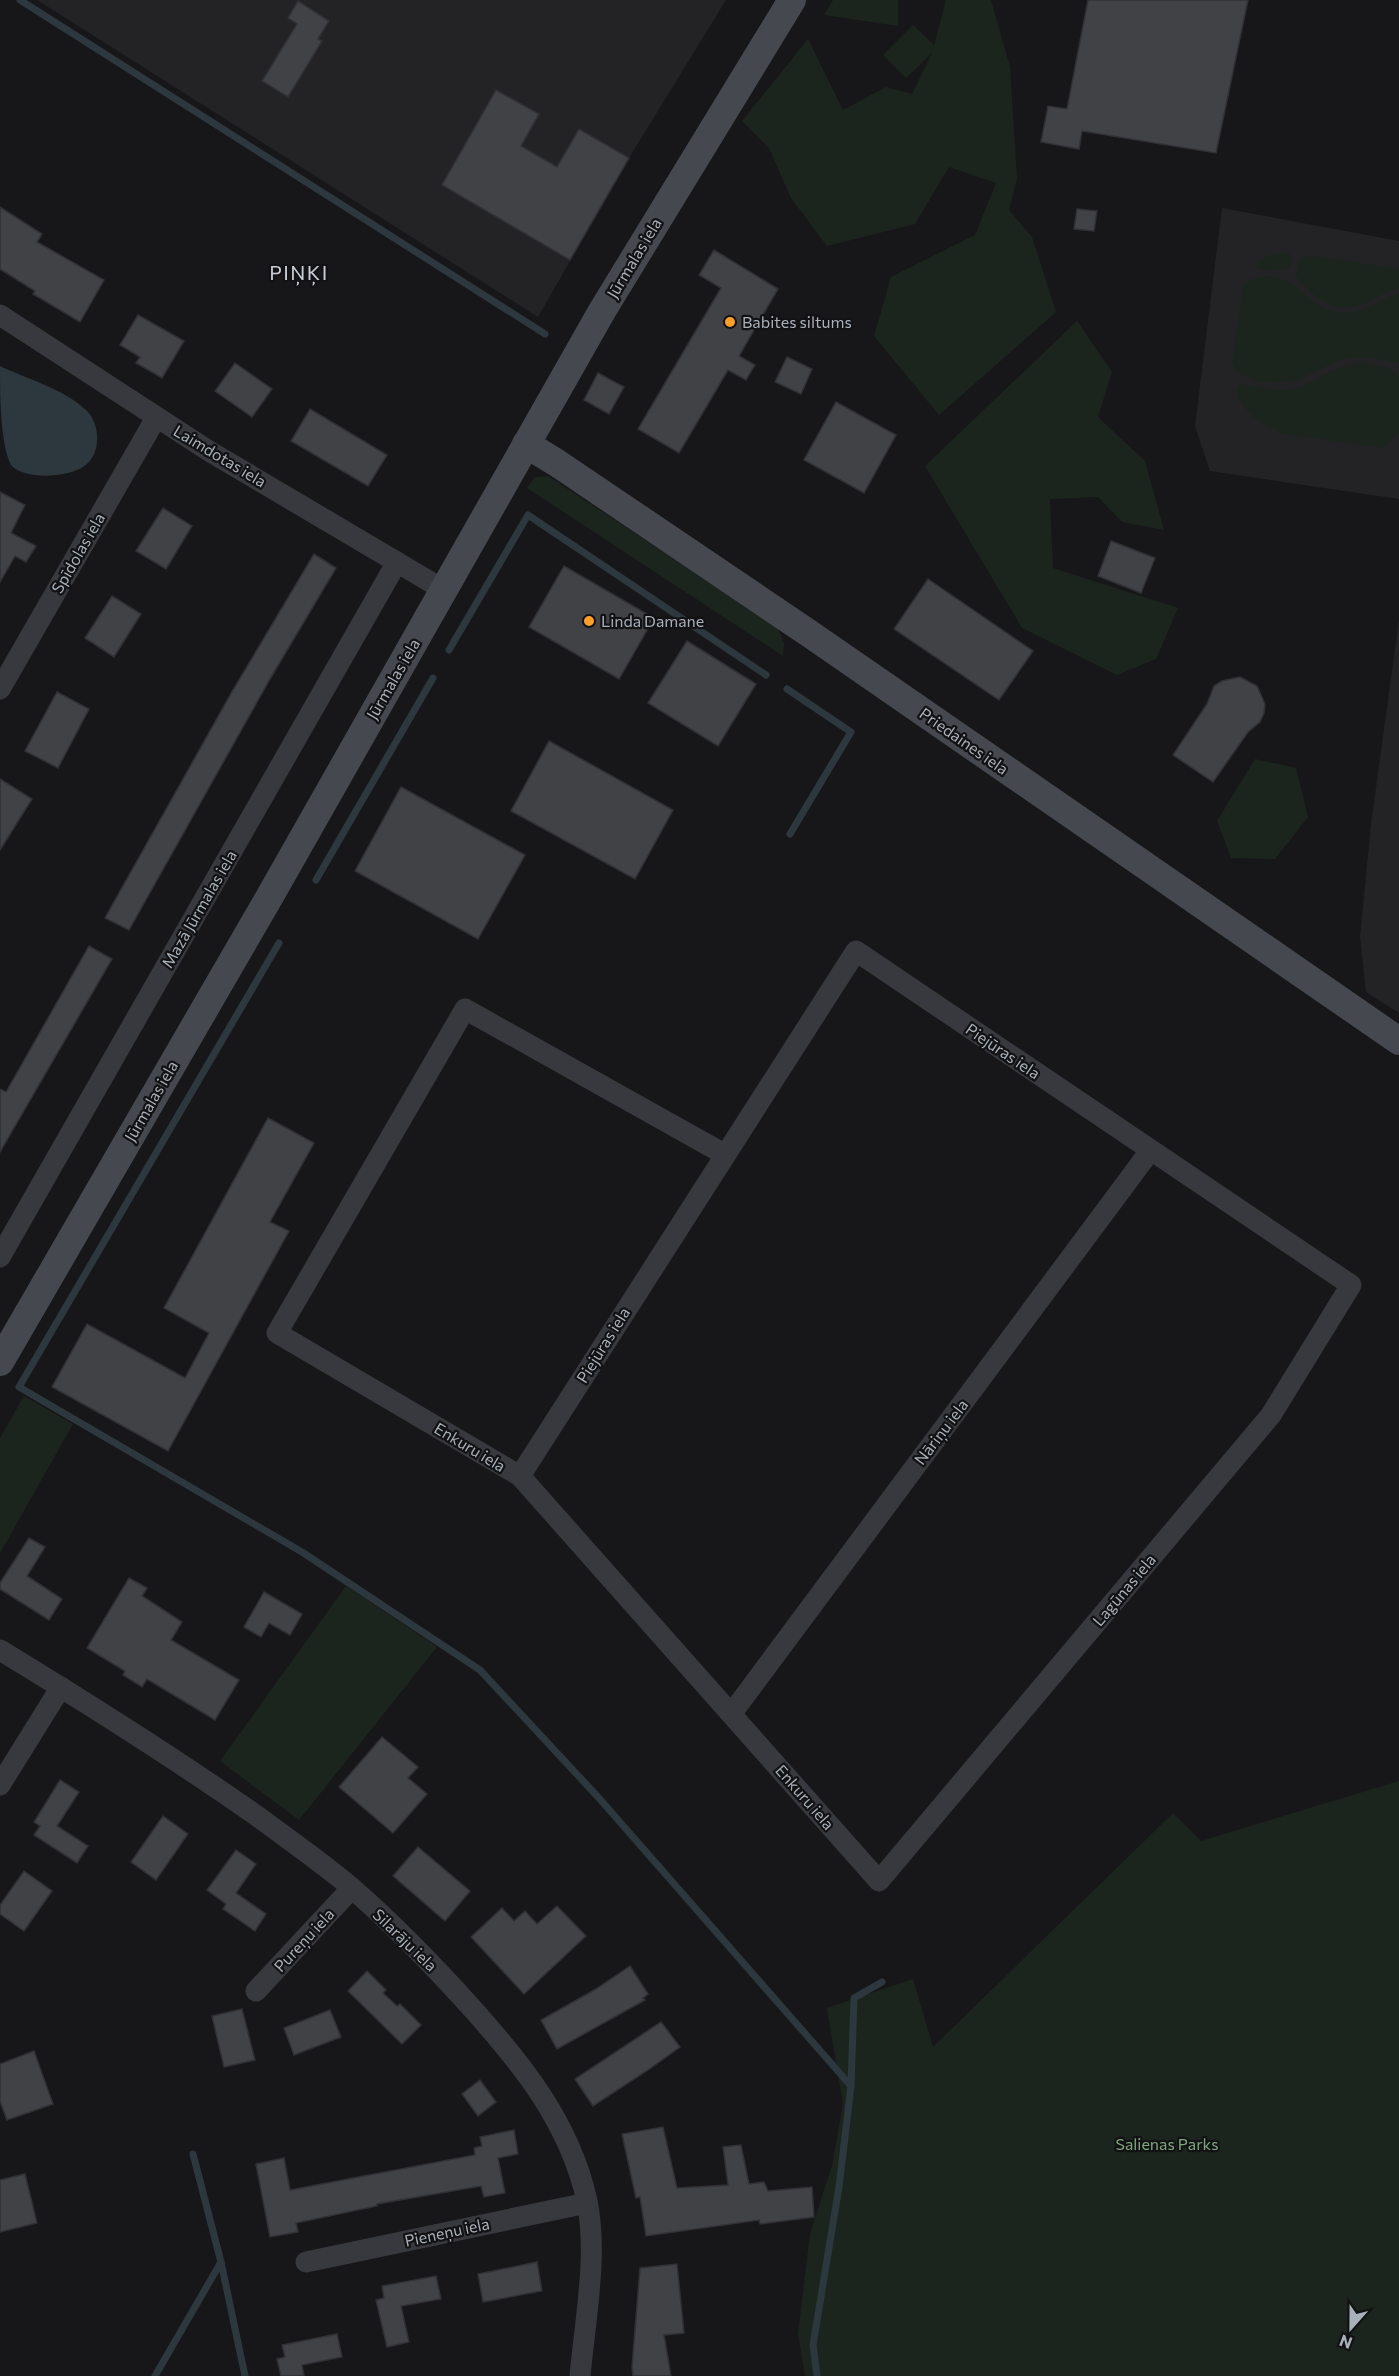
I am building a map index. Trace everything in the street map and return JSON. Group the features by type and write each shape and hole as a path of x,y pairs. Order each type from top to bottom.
{"main road":[{"name":"Jūrmalas iela","path":"0,1362 270,896 526,444 681,180 792,0"},
{"name":"Priedaines iela","path":"526,444 810,634 1399,1041"}],"street":[{"name":"Laimdotas iela","path":"2,319 156,418 444,590"},
{"name":"Spīdolas iela","path":"0,689 156,418"},
{"name":"Mazā Jūrmalas iela","path":"0,1257 397,562"},
{"name":"Piejūras iela","path":"520,1476 855,951 1351,1285"},
{"name":"Enkuru iela","path":"724,1154 465,1009 278,1333 520,1476 879,1881"},
{"name":"Nāriņu iela","path":"732,1713 1150,1151"},
{"name":"Lagūnas iela","path":"879,1881 1271,1415 1351,1285"},
{"name":"Silarāju iela","path":"0,1650 221,1791 352,1888 454,1988 508,2047 531,2076 551,2109 573,2154 587,2203 590,2244 589,2289 580,2376"},
{"path":"0,1785 61,1688"},
{"name":"Pureņu iela","path":"256,1991 352,1888"},
{"name":"Pieneņu iela","path":"306,2262 587,2203"}],"shaded area":[{"path":"37,0 726,0 629,158 538,317"},
{"path":"1222,208 1399,241 1399,499 1210,471 1195,426"},
{"path":"0,366 56,390 86,410 94,421 97,436 95,450 88,463 72,472 49,476 27,474 11,465 7,456 3,431"},
{"path":"1399,620 1399,1013 1366,992 1360,937 1371,824"}],"green space":[{"path":"833,0 898,0 898,26 824,15"},
{"path":"946,0 991,0 1010,67 1017,178 1009,210 1032,237 1056,312 939,415 874,336 891,277 975,235 996,183 949,167 915,224 827,246 791,198 769,148 742,121 808,39 843,110 886,87 912,94 932,53 906,78 883,55 913,25 934,45"},
{"path":"1289,253 1292,262 1288,270 1263,271 1256,268 1265,258"},
{"path":"1308,255 1399,269 1399,288 1360,305 1342,307 1333,305 1316,296 1296,276 1299,260"},
{"path":"1268,276 1290,283 1324,308 1346,313 1360,310 1399,294 1399,363 1370,357 1341,359 1297,380 1274,383 1261,382 1239,374 1232,363 1243,288 1249,280"},
{"path":"1077,321 1112,372 1098,417 1145,461 1164,530 1122,522 1098,497 1050,499 1053,568 1178,608 1156,659 1117,675 1022,628 925,466"},
{"path":"1362,363 1388,368 1399,376 1399,433 1383,448 1285,434 1254,418 1243,405 1236,390 1240,384 1272,389 1292,389 1333,370"},
{"path":"548,476 777,627 784,643 783,656 527,488 535,477"},
{"path":"1255,759 1296,768 1308,817 1275,859 1231,858 1217,821"},
{"path":"24,1396 73,1424 0,1553 0,1438"},
{"path":"346,1586 437,1647 299,1820 220,1761"},
{"name":"Salienas Parks","path":"1399,1781 1399,2376 805,2376 798,2334 810,2234 832,2166 843,2104 827,2008 913,1979 933,2047 1173,1813 1201,1841"}],"building":[{"path":"1088,0 1248,0 1216,153 1082,131 1079,149 1041,142 1048,106 1067,109"},
{"path":"298,1 329,21 318,39 322,41 288,97 262,81 297,24 288,18"},
{"path":"496,90 539,114 521,146 557,167 579,129 629,158 570,260 442,185"},
{"path":"0,207 42,234 37,242 104,280 80,322 33,294 35,291 0,269"},
{"path":"1077,209 1097,211 1094,231 1074,229"},
{"name":"Babites siltums","path":"714,250 778,289 739,356 755,365 746,380 728,370 679,453 638,429 721,288 699,275"},
{"path":"138,315 184,341 162,378 136,363 140,357 120,345"},
{"path":"787,357 812,369 801,394 775,382"},
{"path":"235,363 272,389 252,417 215,391"},
{"path":"598,373 624,387 609,414 584,400"},
{"path":"836,402 896,435 864,493 804,460"},
{"path":"310,409 387,455 368,486 291,441"},
{"path":"0,492 25,505 11,533 36,546 26,562 15,556 0,582"},
{"path":"163,508 192,526 166,569 136,551"},
{"path":"1111,541 1155,558 1141,593 1098,576"},
{"path":"314,554 336,568 270,679 129,930 105,918 233,690"},
{"path":"564,566 654,618 619,679 529,627"},
{"path":"928,579 1033,651 999,700 894,629"},
{"path":"112,596 141,614 114,657 85,638"},
{"path":"687,641 756,684 718,746 648,703"},
{"path":"1240,677 1257,686 1265,704 1264,713 1260,722 1248,732 1213,782 1173,755 1207,704 1214,686 1222,681"},
{"path":"57,692 89,709 58,768 25,751"},
{"path":"549,741 673,810 635,879 511,811"},
{"path":"0,779 32,799 0,850"},
{"path":"401,787 525,855 478,939 355,871"},
{"path":"89,946 112,959 0,1152 0,1089 6,1092"},
{"path":"268,1118 314,1143 270,1222 289,1231 168,1451 52,1387 87,1324 185,1378 209,1333 164,1308"},
{"path":"29,1538 45,1547 27,1576 62,1599 49,1620 0,1589 0,1583"},
{"path":"129,1578 147,1588 142,1596 182,1622 171,1640 239,1680 215,1720 147,1679 142,1687 123,1675 125,1671 87,1648"},
{"path":"264,1592 302,1614 290,1635 269,1623 261,1637 244,1627"},
{"path":"382,1737 418,1767 408,1778 427,1794 393,1833 339,1787"},
{"path":"60,1780 79,1792 57,1826 88,1846 77,1863 34,1835 40,1826 34,1822"},
{"path":"163,1816 188,1834 156,1880 131,1862"},
{"path":"418,1847 470,1891 445,1921 393,1876"},
{"path":"236,1850 256,1864 236,1893 266,1914 255,1931 223,1909 226,1904 207,1890"},
{"path":"24,1871 52,1891 24,1931 0,1914 0,1905"},
{"path":"557,1906 586,1936 524,1994 471,1937 502,1908 514,1921 525,1911 537,1924"},
{"path":"630,1966 648,1994 643,1998 645,2000 557,2049 541,2020 596,1989"},
{"path":"367,1971 386,1990 383,1993 397,2006 400,2004 421,2025 402,2044 348,1991"},
{"path":"242,2009 255,2060 224,2067 212,2016"},
{"path":"330,2010 341,2037 294,2055 284,2028"},
{"path":"661,2022 680,2047 593,2106 575,2079"},
{"path":"34,2051 53,2104 7,2120 0,2101 0,2064"},
{"path":"480,2080 496,2102 478,2116 462,2094"},
{"path":"663,2127 677,2188 728,2185 723,2147 741,2145 749,2184 764,2182 768,2191 812,2187 814,2217 760,2224 759,2220 646,2236 640,2197 636,2198 622,2134"},
{"path":"514,2130 518,2154 498,2158 505,2193 484,2197 481,2186 377,2204 377,2206 296,2223 298,2232 270,2237 256,2164 284,2158 290,2190 475,2155 474,2148 482,2146 480,2137"},
{"path":"25,2174 37,2223 0,2232 0,2180"},
{"path":"537,2262 542,2291 483,2302 478,2274"},
{"path":"677,2264 684,2333 664,2335 671,2376 633,2376 640,2268"},
{"path":"436,2276 441,2299 401,2306 409,2342 387,2347 376,2300 384,2298 382,2286"},
{"path":"337,2334 342,2357 302,2365 304,2376 281,2376 277,2359 285,2357 282,2345"}],"waterway":[{"path":"20,0 545,334"},
{"path":"449,650 528,515 766,675"},
{"path":"316,880 433,678"},
{"path":"787,689 851,732 790,834"},
{"path":"279,943 19,1387 302,1552 480,1670 598,1797 851,2086"},
{"path":"817,2376 813,2345 839,2187 851,2086 854,1998 882,1982"},
{"path":"193,2154 221,2262 245,2376"},
{"path":"155,2376 221,2262"}],"place":[{"name":"Babites siltums","path":"730,322"},
{"name":"Linda Damane","path":"589,621"}],"district":[{"name":"PIŅĶI","path":"299,273"}]}
